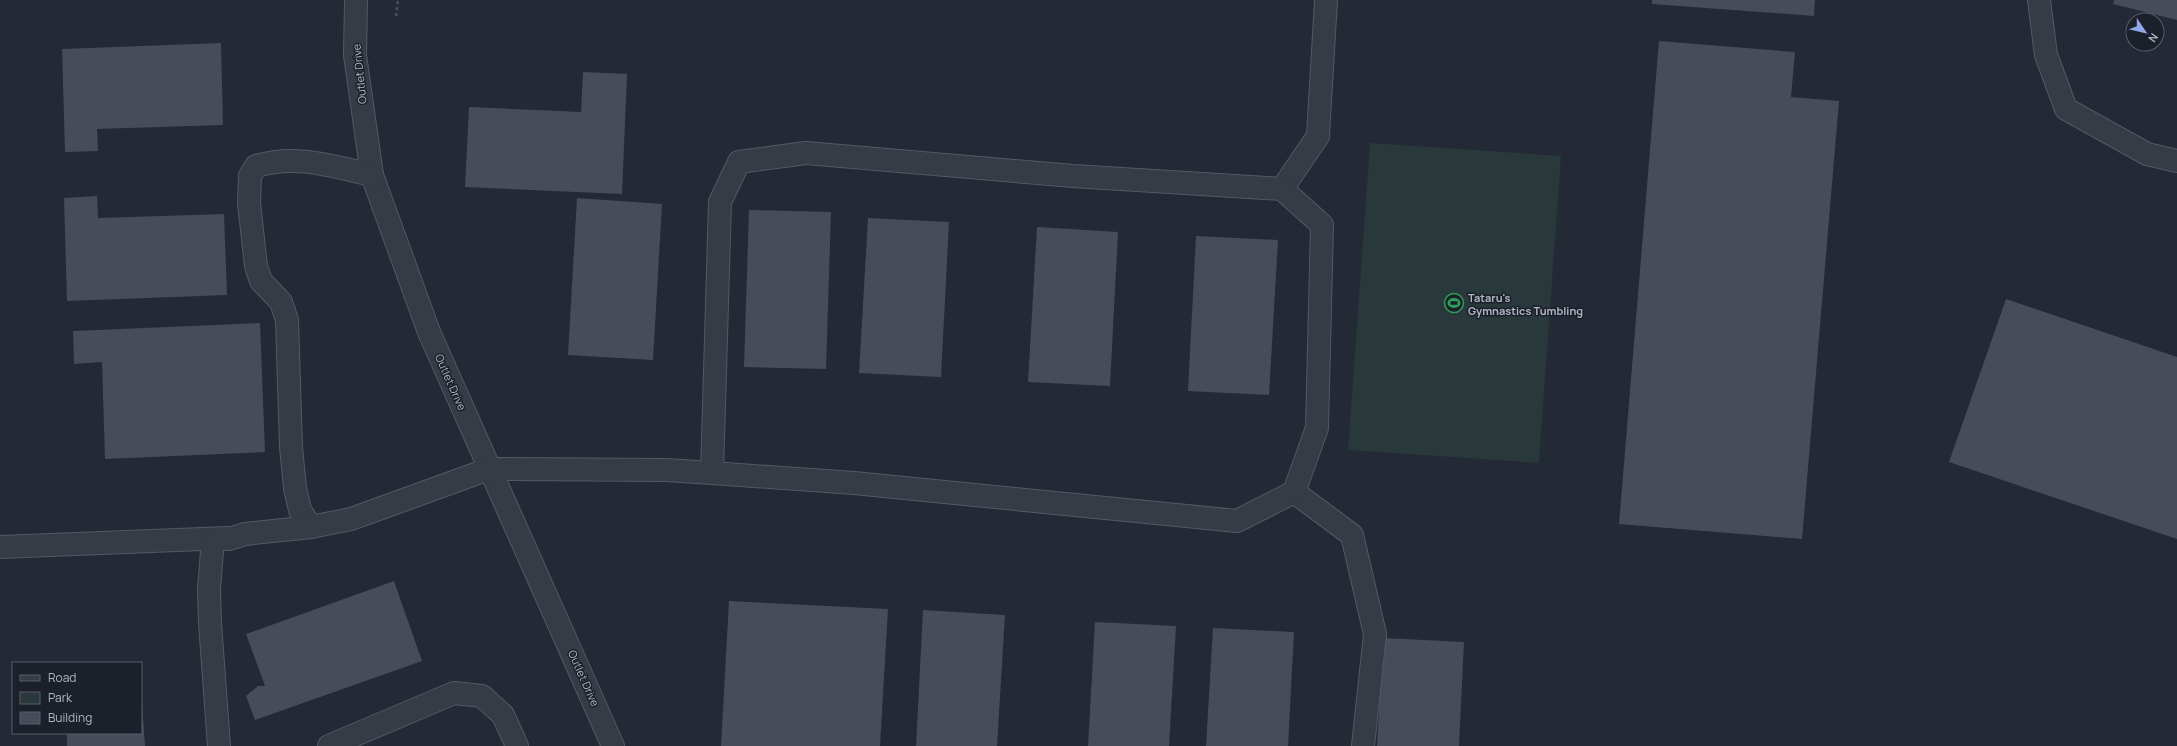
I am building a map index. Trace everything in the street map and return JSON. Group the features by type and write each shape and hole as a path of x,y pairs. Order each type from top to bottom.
{"street":[{"name":"Outlet Drive","path":"356,0 355,55 372,175 429,332 489,469 545,588 613,746"},
{"path":"1282,189 1318,136 1326,0"},
{"path":"2039,0 2046,54 2066,109 2147,154 2177,161"},
{"path":"0,547 222,539 245,534 311,527 351,519 489,469 666,470 712,473 854,483 1237,521 1294,492 1317,428 1322,224 1282,189 1073,176 806,154 739,162 720,202 712,473"},
{"path":"311,527 300,510 295,488 291,447 288,320 281,302 261,281 256,266 249,203 250,176 256,166 270,162 300,160 372,175"},
{"path":"1294,492 1352,535 1375,634 1363,746"},
{"path":"219,746 210,623 222,539"},
{"path":"329,746 454,693 482,696 503,715 517,746"}],"path":[{"path":"396,16 398,0"}],"green space":[{"name":"Tataru's Gymnastics Tumbling","path":"1370,143 1561,156 1539,463 1348,450"}],"building":[{"path":"1652,0 1815,0 1814,16 1652,4"},
{"path":"2114,0 2177,0 2177,20 2165,17 2165,12 2145,12 2113,4"},
{"path":"1659,41 1795,52 1791,97 1839,101 1802,539 1619,524"},
{"path":"221,43 223,125 97,129 98,151 65,152 62,49"},
{"path":"583,72 627,74 622,194 465,187 469,107 581,112"},
{"path":"97,196 98,218 224,214 227,295 67,301 64,198"},
{"path":"577,198 662,204 653,360 568,355"},
{"path":"749,210 831,212 826,369 744,367"},
{"path":"868,218 949,222 941,377 859,373"},
{"path":"1037,227 1118,232 1110,386 1028,382"},
{"path":"1196,236 1278,240 1269,395 1188,391"},
{"path":"2006,299 2177,357 2177,539 1949,462"},
{"path":"260,323 265,452 105,459 102,362 74,364 73,331"},
{"path":"394,581 422,661 255,720 246,696 258,686 265,686 246,634"},
{"path":"729,601 888,609 880,746 721,746"},
{"path":"923,610 1005,615 997,746 916,746"},
{"path":"1095,622 1176,626 1169,746 1088,746"},
{"path":"1213,628 1294,632 1288,746 1206,746"},
{"path":"1383,638 1464,642 1459,746 1377,746"},
{"path":"142,704 145,746 67,746 67,734 142,734"}],"place":[{"name":"Tataru's Gymnastics Tumbling","path":"1454,303"}]}
